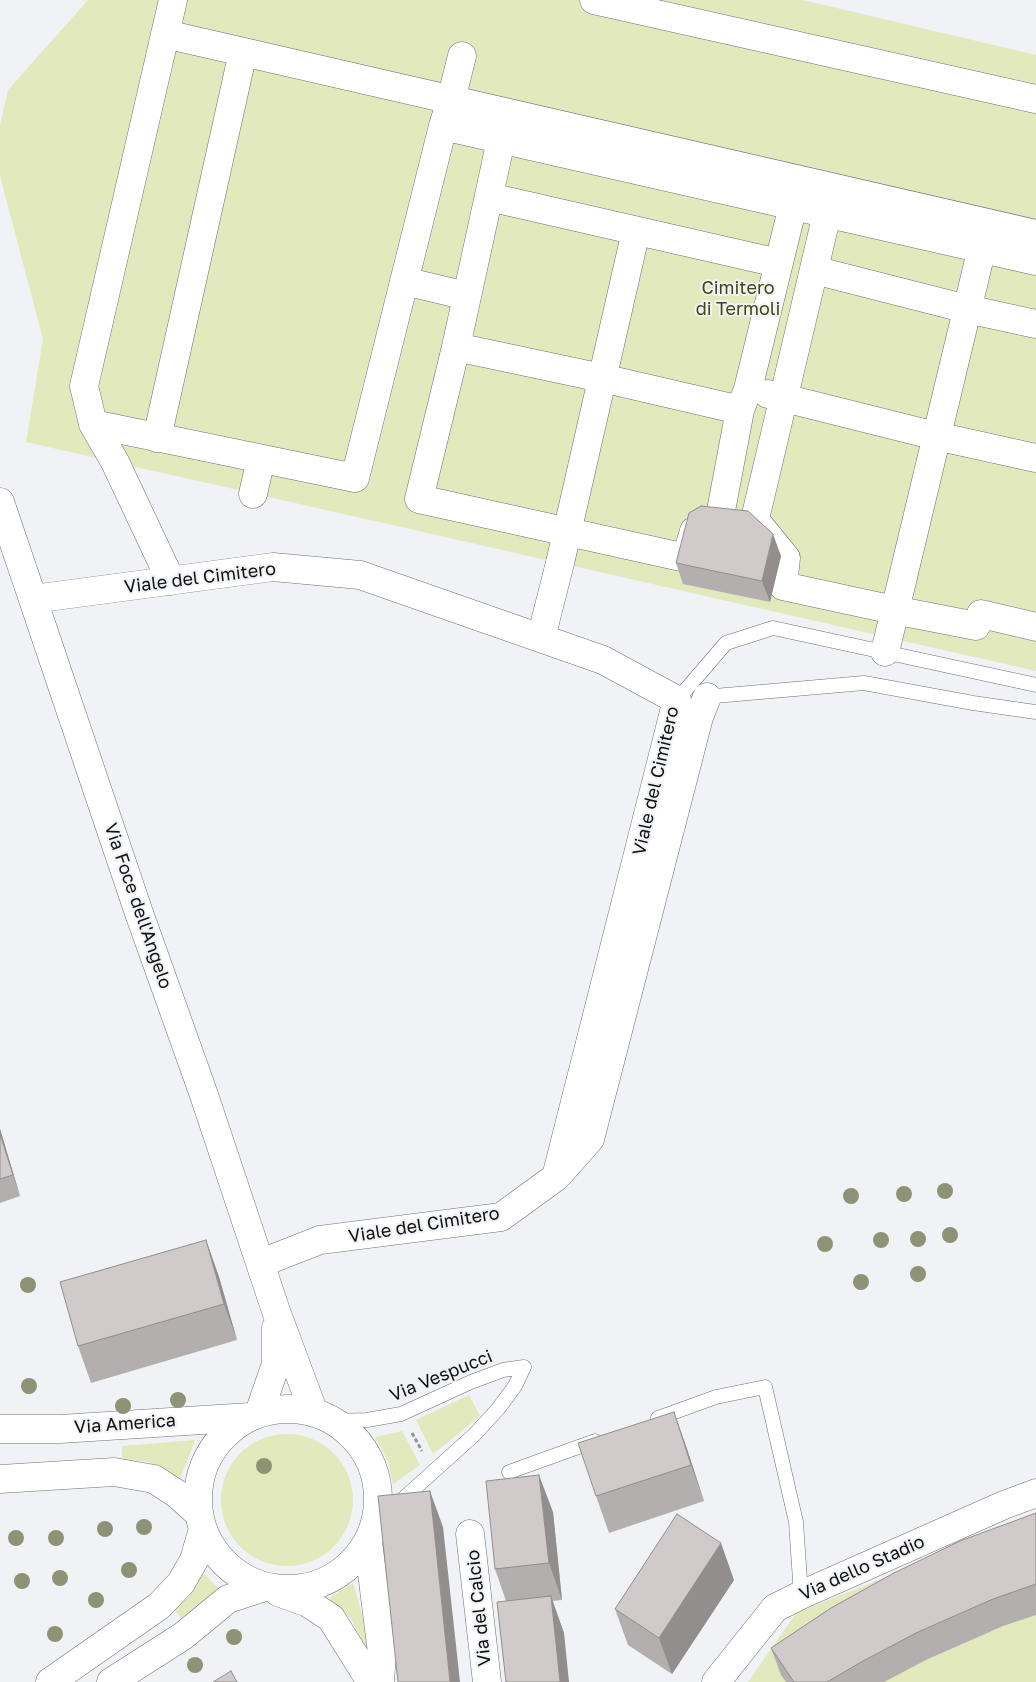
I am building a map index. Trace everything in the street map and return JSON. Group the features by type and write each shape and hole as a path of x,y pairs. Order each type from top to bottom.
{"street":[{"path":"171,581 115,462 93,424 84,386 173,0"},
{"path":"594,0 1036,99"},
{"path":"165,34 1036,234"},
{"path":"157,438 243,52"},
{"path":"93,424 356,478 462,56"},
{"path":"443,126 792,207 1036,261"},
{"path":"501,140 456,348 420,498 686,558 693,532 720,516 755,519 786,558 783,586 976,626 981,614 1036,627"},
{"path":"720,516 744,399 799,180"},
{"path":"489,197 778,263"},
{"path":"755,519 827,214"},
{"path":"885,652 987,223"},
{"path":"541,638 636,231"},
{"path":"814,270 967,309 1036,324"},
{"path":"404,281 467,296"},
{"path":"456,348 602,378 744,399 784,398 936,436 1036,458"},
{"path":"253,494 261,459"},
{"name":"Via Foce dell'Angelo","path":"0,502 276,1311 324,1417"},
{"name":"Viale del Cimitero","path":"33,599 274,567 360,575 603,660 677,700 556,1178 501,1217 320,1240 261,1263"},
{"path":"556,1178 590,1139 699,717 707,697"},
{"name":"Via Foce dell'Angelo","path":"254,1415 276,1364 276,1311"},
{"name":"Via America","path":"0,1429 60,1429 254,1415 288,1409 324,1417"},
{"path":"50,1682 159,1606 181,1583 194,1560 201,1522 199,1486 202,1470 218,1442 230,1430 254,1415"},
{"path":"111,1682 183,1636 228,1599 265,1587 298,1589 317,1585 345,1569 358,1556 371,1533 378,1501 372,1467 358,1443 347,1431 324,1417"},
{"path":"0,1479 114,1472 154,1479 177,1494 201,1522 209,1544 218,1557 240,1576 308,1603 331,1618 371,1682"},
{"name":"Via dello Stadio","path":"716,1682 775,1608 1004,1505 1036,1493"},
{"path":"371,1533 382,1653 380,1682"},
{"name":"Via del Calcio","path":"470,1534 487,1682"}],"lane":[{"path":"677,700 726,643 773,628 1036,685"},
{"path":"677,700 864,683 973,704 1036,712"},
{"name":"Via Vespucci","path":"324,1417 367,1420 401,1414 471,1382 504,1370 524,1367 515,1386 498,1409 474,1435 371,1533"},
{"path":"641,1424 716,1397 765,1387 796,1522 801,1595"},
{"path":"509,1472 603,1438"}],"path":[{"path":"401,1414 434,1471"}],"green space":[{"name":"Cimitero di Termoli","path":"88,0 803,0 1036,55 1036,671 26,442 43,339 0,176 0,125 8,90"},
{"path":"469,1395 480,1416 433,1454 416,1420"},
{"path":"402,1431 420,1465 393,1484 388,1461 375,1437"},
{"path":"287,1434 300,1435 312,1439 334,1453 348,1475 352,1487 352,1513 348,1525 334,1547 312,1561 300,1565 287,1566 274,1565 262,1561 240,1547 226,1525 222,1513 221,1500 222,1487 226,1475 240,1453 262,1439 274,1435"},
{"path":"195,1440 180,1479 149,1462 122,1459 122,1446"},
{"path":"1036,1517 1036,1682 748,1682 796,1613"},
{"path":"203,1573 219,1589 203,1601 185,1623 174,1609 189,1597"},
{"path":"353,1583 377,1666 351,1619 329,1598"}],"building":[{"path":"701,506 748,511 773,534 762,581 676,563 689,513"},
{"path":"0,1134 13,1175 0,1179"},
{"path":"206,1240 224,1304 78,1346 60,1282"},
{"path":"674,1412 691,1465 596,1496 578,1443"},
{"path":"539,1475 549,1563 495,1569 486,1481"},
{"path":"430,1491 450,1682 398,1682 378,1496"},
{"path":"1036,1513 1036,1584 993,1599 918,1632 827,1682 794,1682 771,1648 831,1608 892,1574 960,1541"},
{"path":"677,1514 721,1543 659,1638 615,1609"},
{"path":"551,1596 560,1682 506,1682 497,1602"},
{"path":"231,1671 237,1682 213,1682"}]}
